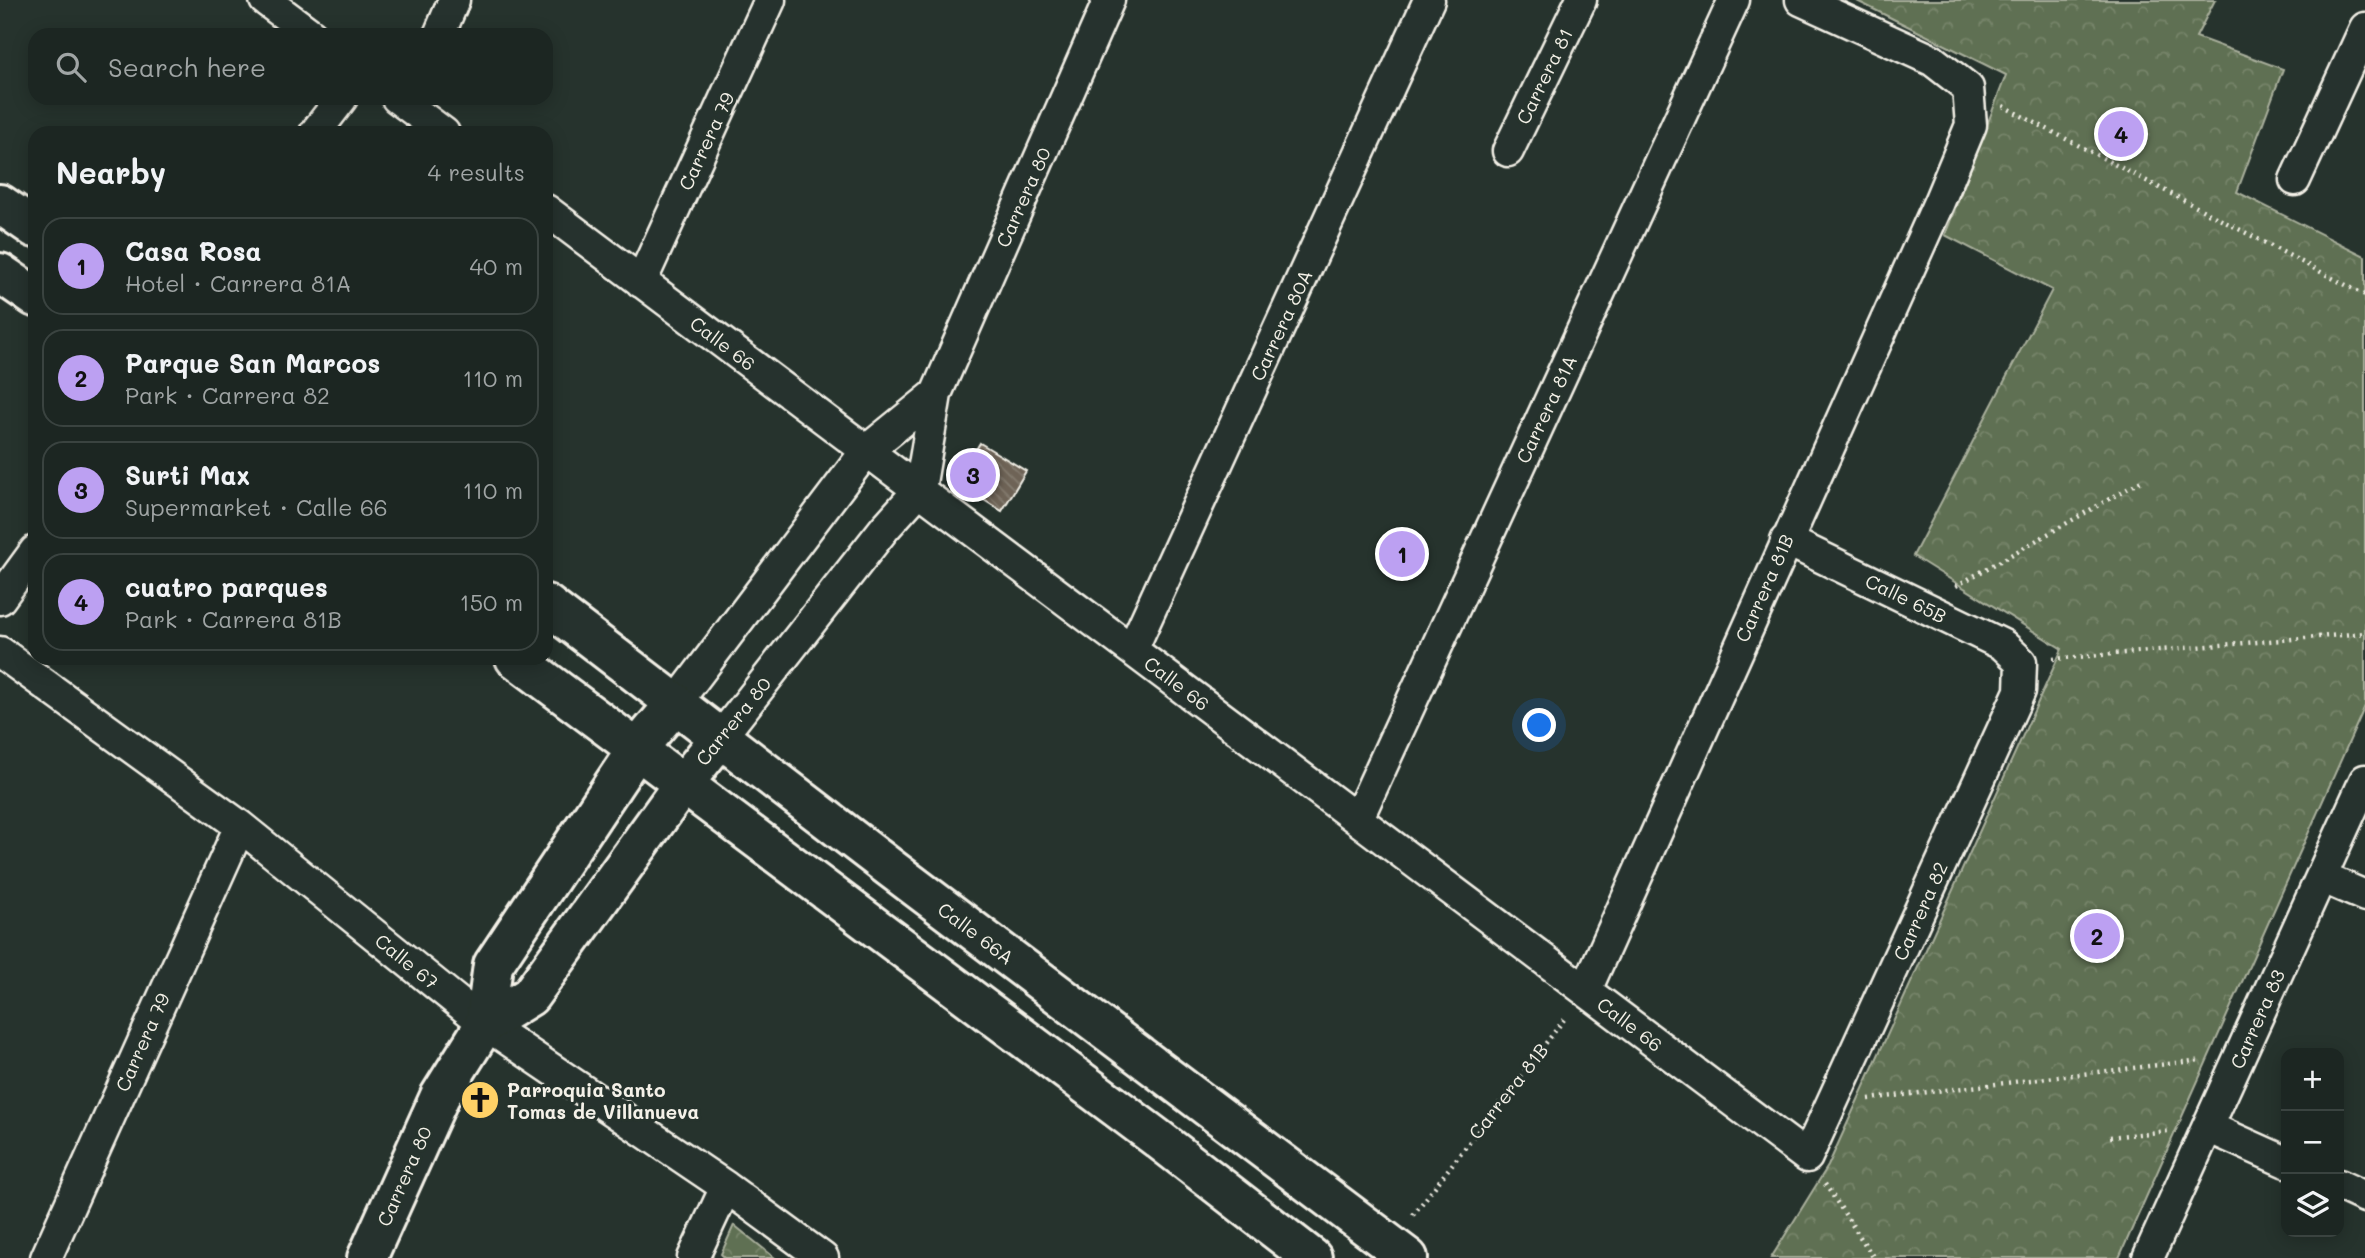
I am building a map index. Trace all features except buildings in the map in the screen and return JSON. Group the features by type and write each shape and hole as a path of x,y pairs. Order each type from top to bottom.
{"street":[{"path":"265,0 303,28"},
{"path":"442,28 454,0"},
{"name":"Carrera 79","path":"641,282 770,0"},
{"name":"Carrera 80","path":"485,1024 530,996 683,784 884,530 920,489 936,394 1109,0"},
{"name":"Carrera 80A","path":"1132,650 1429,0"},
{"name":"Carrera 81","path":"1508,152 1581,0"},
{"name":"Carrera 81A","path":"1357,818 1734,0"},
{"path":"1801,0 1933,60 1968,88"},
{"path":"2295,180 2365,28"},
{"name":"Carrera 81B","path":"1586,990 1939,202 1971,125 1968,88"},
{"path":"320,126 336,105"},
{"path":"411,105 436,126"},
{"path":"0,204 28,223"},
{"name":"Calle 66","path":"553,215 1807,1157"},
{"path":"0,272 28,292"},
{"name":"Carrera 80","path":"367,1258 440,1096 485,1024 493,965 637,749 676,703 867,450 936,394"},
{"name":"Calle 65B","path":"1786,540 2003,645 2021,662"},
{"path":"0,599 28,561"},
{"name":"Calle 66A","path":"553,609 720,738 1407,1241"},
{"name":"Carrera 82","path":"1807,1157 2020,691 2021,662"},
{"path":"524,665 1157,1138 1312,1258"},
{"name":"Calle 67","path":"4,666 240,826 485,1024 726,1187 823,1258"},
{"name":"Carrera 83","path":"2148,1258 2365,780"},
{"name":"Carrera 79","path":"46,1258 240,826"},
{"path":"2321,877 2365,896"},
{"path":"2208,1127 2281,1160"},
{"path":"693,1258 726,1187"},
{"path":"2344,1187 2365,1197"}],"path":[{"path":"1968,88 2365,295"},
{"path":"1922,606 2143,480"},
{"path":"2021,662 2365,633"},
{"name":"Carrera 81B","path":"1407,1241 1586,990"},
{"path":"1832,1103 2240,1056"},
{"path":"2110,1137 2208,1127"},
{"path":"1807,1157 1874,1258"}],"green space":[{"path":"1855,0 2215,0 2196,37 2283,69 2237,192 2365,256 2365,706 2119,1258 1771,1258 1828,1166 2062,649 1913,556 2052,290 1945,235 2006,75"},
{"path":"734,1225 775,1258 725,1258 721,1254"}],"place":[{"name":"cuatro parques","path":"2121,134"},
{"name":"Surti Max","path":"973,475"},
{"name":"Casa Rosa","path":"1402,554"},
{"name":"Parque San Marcos","path":"2097,936"},
{"name":"Parroquia Santo Tomas de Villanueva","path":"480,1100"}]}
